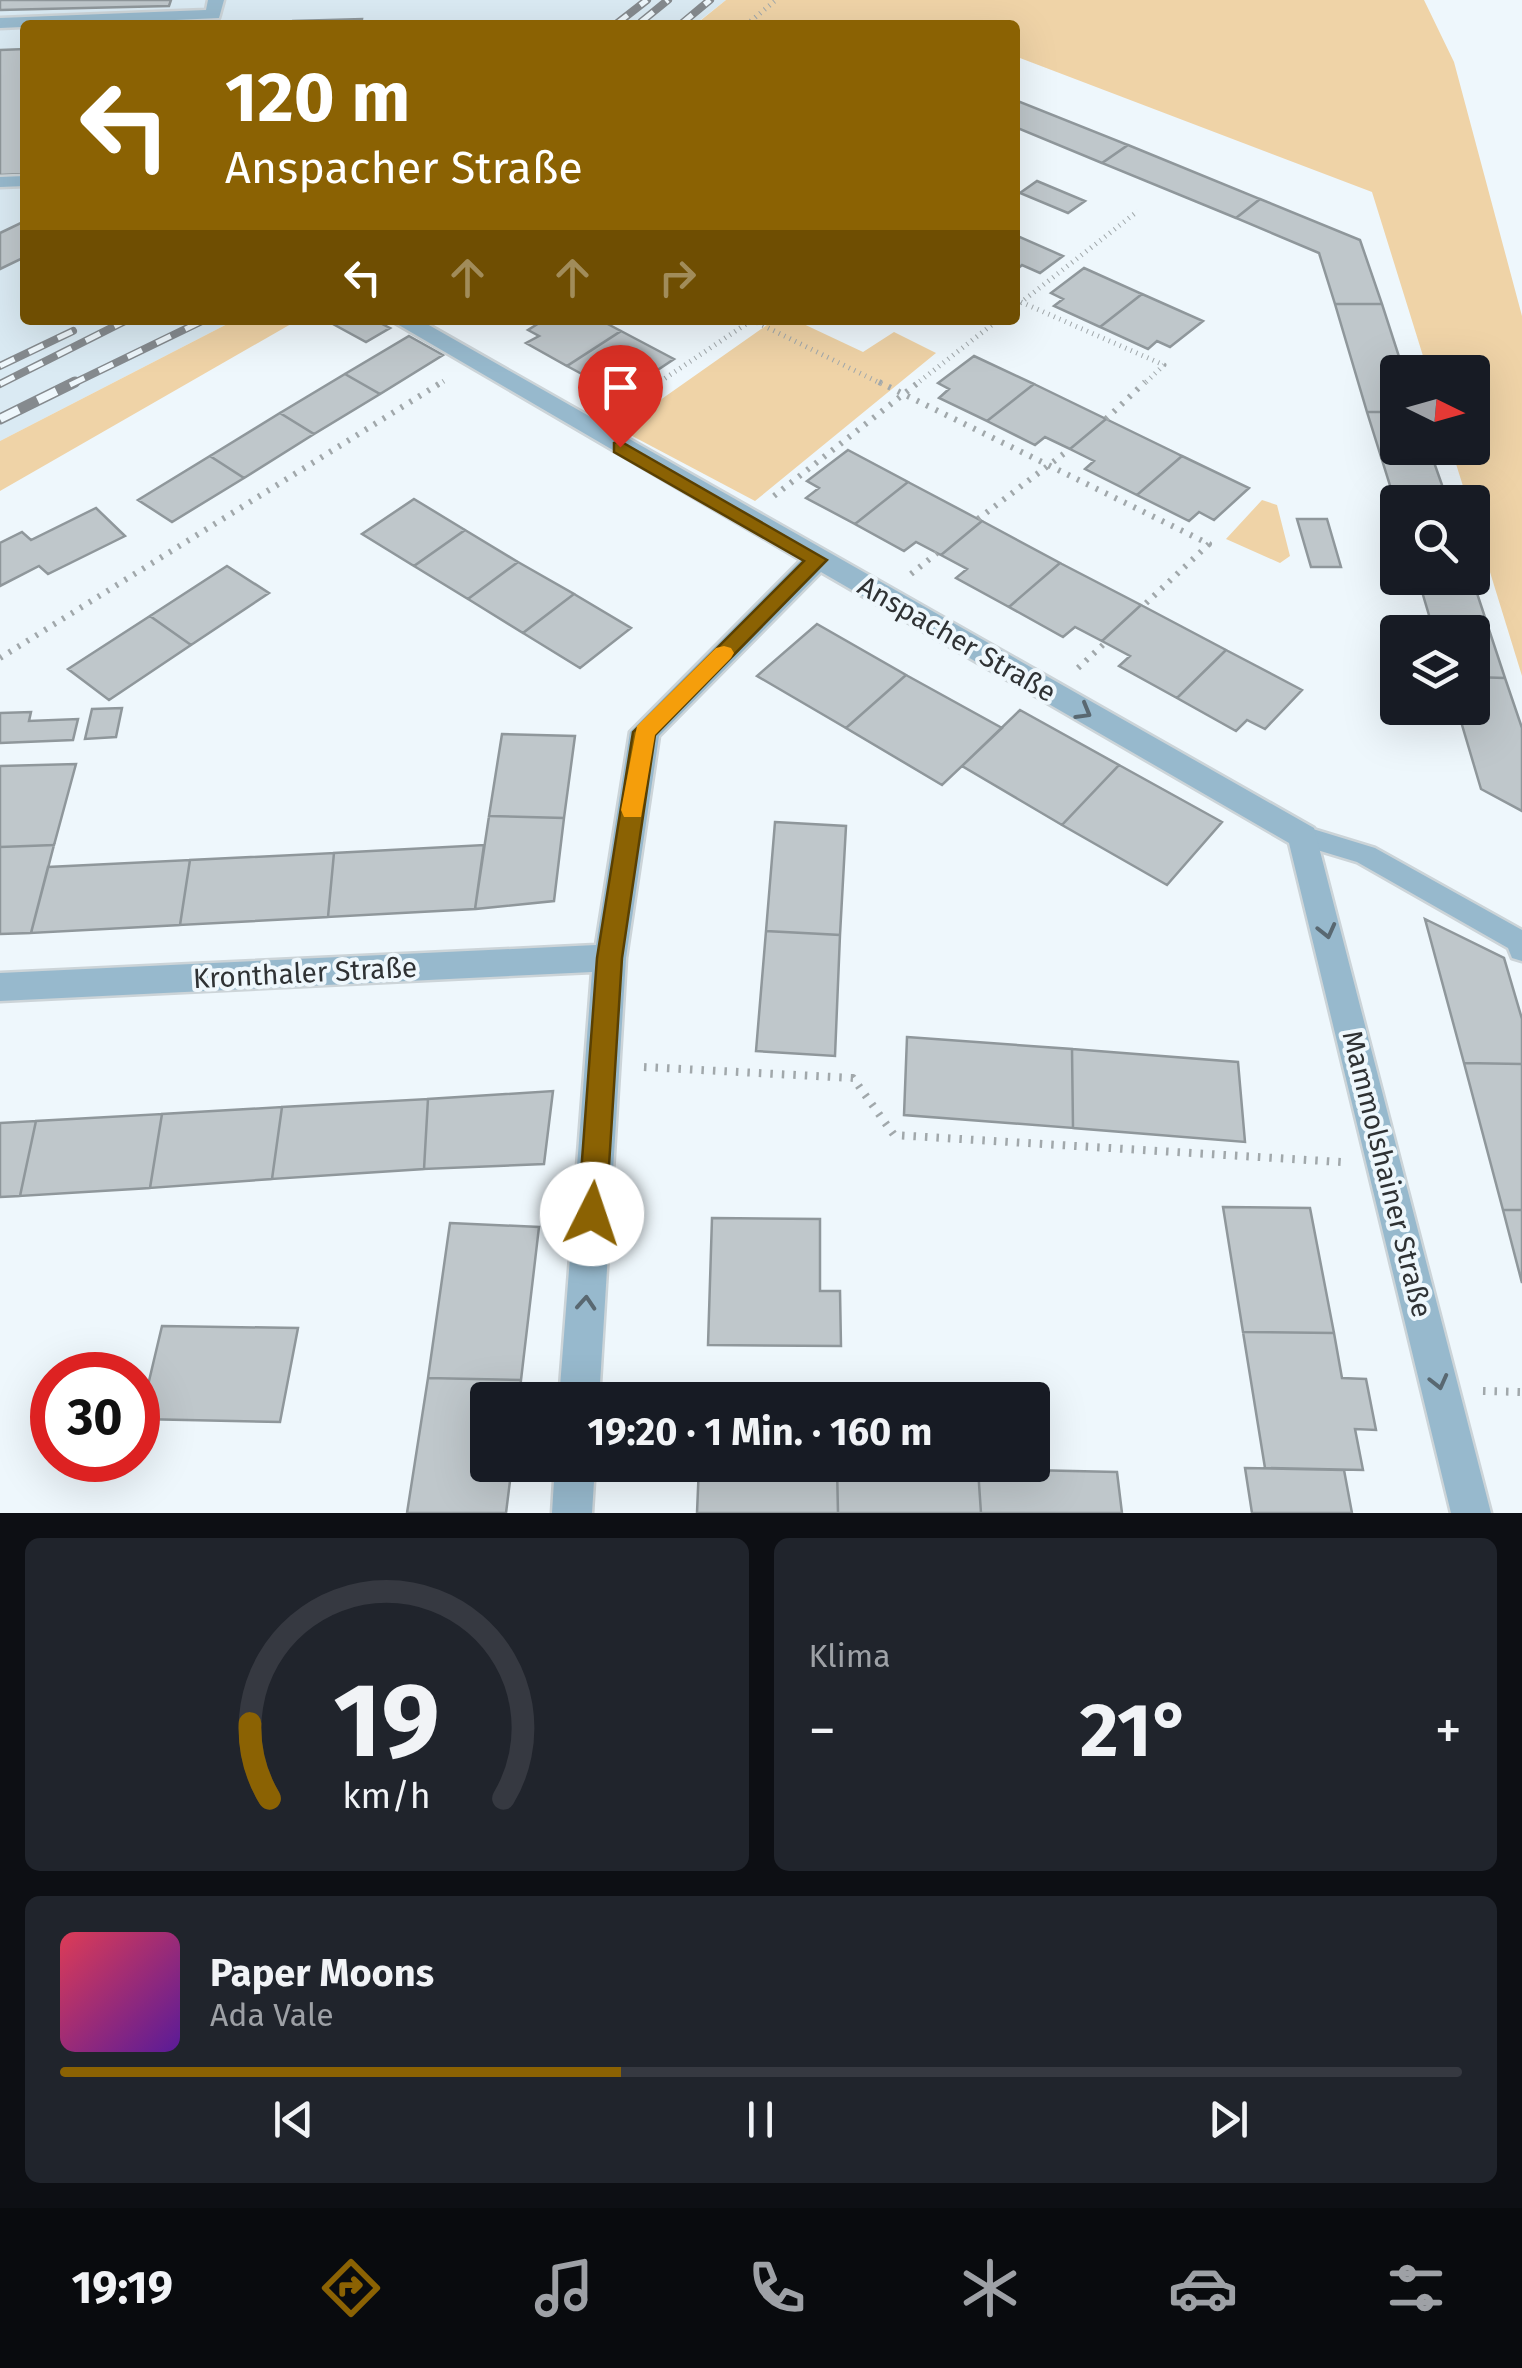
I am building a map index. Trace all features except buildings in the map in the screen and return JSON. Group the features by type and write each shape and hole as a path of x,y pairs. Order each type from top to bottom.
{"street":[{"name":"Anspacher Straße","path":"412,325 1303,836"},
{"path":"581,1382 610,958 644,732 817,560"},
{"name":"Mammolshainer Straße","path":"1303,836 1471,1513"},
{"name":"Kronthaler Straße","path":"0,987 610,958"},
{"path":"572,1513 574,1482"}],"lane":[{"path":"61,20 213,15 216,0"},
{"path":"1303,836 1366,855 1519,941 1522,950"}],"path":[{"path":"752,20 776,0"},
{"path":"1020,303 1138,211"},
{"path":"1020,306 1164,366 1106,419"},
{"path":"589,429 745,325"},
{"path":"762,325 1208,544 1144,606"},
{"path":"745,519 992,325"},
{"path":"0,658 474,363"},
{"path":"978,519 1070,449"},
{"path":"603,1065 853,1078 894,1135 1385,1164"}],"shaded area":[{"path":"0,0 726,0 700,20 20,20 20,325 225,325 0,441"},
{"path":"726,0 1424,0 1454,62 1522,316 1522,676 1490,572 1490,485 1463,485 1456,465 1490,465 1490,355 1423,355 1372,192 1020,58 1020,20 701,20"},
{"path":"225,325 289,325 0,491 0,441"},
{"path":"767,325 806,325 863,352 894,332 936,353 755,501 619,429"},
{"path":"1262,500 1277,505 1290,556 1280,563 1226,539"}],"railway":[{"path":"621,20 647,0"},
{"path":"643,20 668,0"},
{"path":"686,20 710,0"},
{"path":"0,384 117,325"},
{"path":"70,385 194,325"},
{"path":"0,366 73,331"},
{"path":"0,419 75,382"}],"slow traffic":[{"path":"632,810 644,732 724,653"}],"route":[{"path":"592,1214 610,958 644,732 817,560 620,447"}]}
